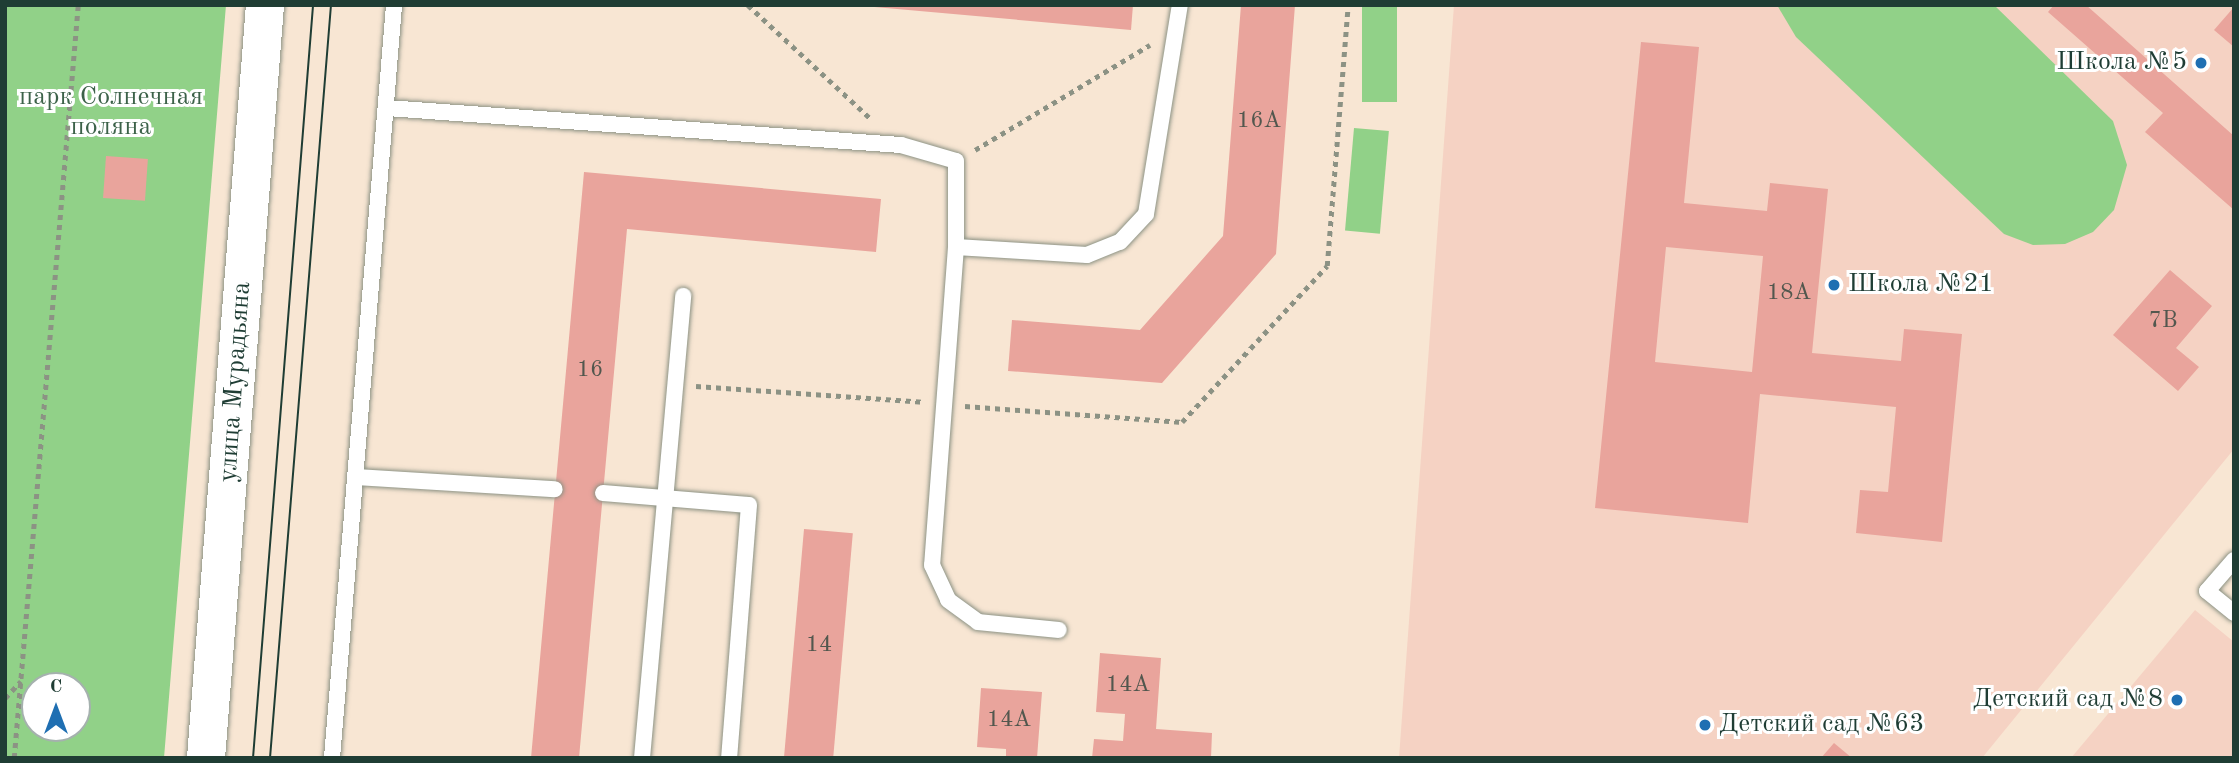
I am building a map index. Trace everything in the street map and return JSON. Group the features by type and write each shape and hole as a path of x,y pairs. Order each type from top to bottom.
{"main road":[{"name":"улица Мурадьяна","path":"206,758 265,5"}],"lane":[{"path":"332,758 394,5"},
{"path":"957,247 1087,255 1120,242 1146,214 1179,27 1180,5"},
{"path":"387,108 901,145 956,161 957,247 932,565 948,600 978,622 1059,631"},
{"path":"642,758 683,296"},
{"path":"356,477 555,489"},
{"path":"603,493 749,505 729,758"},
{"path":"2234,560 2207,591 2234,613"}],"path":[{"path":"23,672 78,5"},
{"path":"748,5 901,145"},
{"path":"676,384 1182,422 1328,265 1348,5"},
{"path":"956,161 1179,27"},
{"path":"5,698 21,681"},
{"path":"15,758 21,691"}],"shaded area":[{"name":"Школа №21","path":"1454,5 2234,5 2234,449 1982,758 1399,758"},
{"name":"Детский сад №8","path":"2195,610 2234,642 2234,758 2071,758"}],"green space":[{"name":"парк Солнечная поляна","path":"5,5 226,5 164,758 5,758"},
{"path":"1362,5 1397,5 1397,102 1362,102"},
{"path":"1777,5 1994,5 2113,121 2127,165 2114,210 2093,232 2065,244 2033,245 2004,234 1796,37"},
{"path":"1354,128 1389,131 1380,234 1345,231"}],"building":[{"path":"852,5 1133,5 1131,30"},
{"path":"1241,5 1295,5 1276,254 1162,383 1008,371 1012,320 1140,330 1223,236"},
{"path":"2054,5 2086,5 2234,136 2234,210 2145,132 2163,113 2048,12"},
{"path":"2234,7 2234,47 2214,30"},
{"path":"1641,42 1699,47 1684,203 1767,211 1770,183 1828,189 1812,353 1901,361 1904,329 1962,334 1942,542 1856,533 1860,490 1888,492 1896,407 1760,394 1748,523 1595,508","holes":["1666,247 1763,256 1752,372 1655,362"]},
{"path":"106,156 148,159 145,201 103,198"},
{"path":"584,172 881,199 876,252 627,229 579,758 531,758"},
{"path":"2170,270 2212,306 2176,348 2199,367 2178,391 2113,335"},
{"path":"804,529 853,533 833,758 784,758"},
{"path":"1100,653 1161,658 1156,729 1212,733 1211,758 1092,758 1094,739 1123,741 1125,714 1096,712"},
{"path":"981,688 1042,692 1037,758 1006,758 1006,749 977,747"},
{"path":"1834,743 1852,758 1821,758"}],"tram line":[{"path":"253,758 313,5"},
{"path":"270,758 331,5"}],"place":[{"name":"Школа №5","path":"2201,63"},
{"name":"Школа №21","path":"1834,285"},
{"name":"Детский сад №8","path":"2177,700"},
{"name":"Детский сад №63","path":"1705,725"}]}
